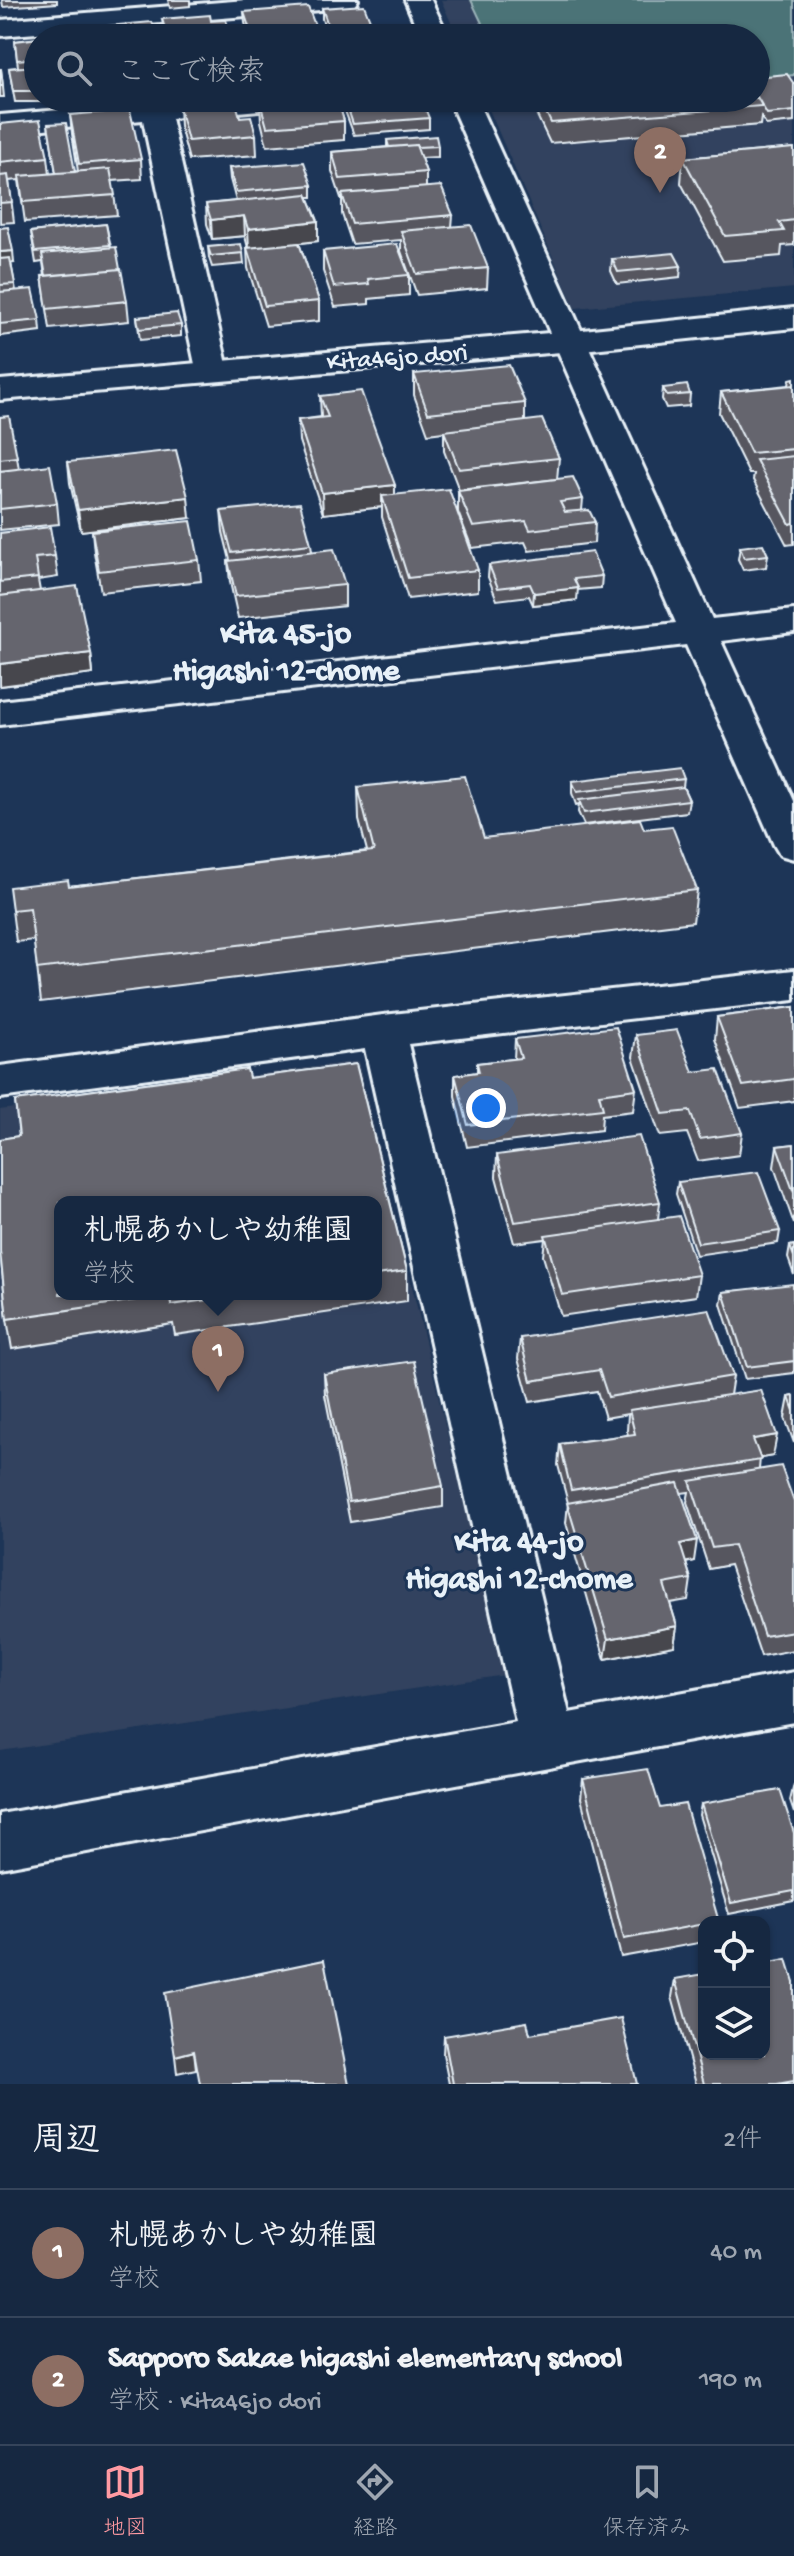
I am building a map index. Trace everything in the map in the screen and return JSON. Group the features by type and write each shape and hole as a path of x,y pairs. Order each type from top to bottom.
{"street":[{"path":"49,24 345,0"},
{"path":"418,0 429,24"},
{"path":"0,28 24,26"},
{"path":"0,124 143,112"},
{"path":"155,112 212,369"},
{"path":"468,112 573,341 697,633 794,845"},
{"name":"Kita46jo dori","path":"0,390 212,369 573,341 794,318"},
{"path":"0,713 794,621"},
{"path":"0,1082 383,1031 794,985"},
{"path":"383,1031 548,1741"},
{"path":"0,1841 794,1697"}],"shaded area":[{"path":"441,0 794,0 794,288 575,308 490,112 770,112 770,24 452,24"},
{"path":"358,1061 505,1675 0,1751 0,1110"}],"green space":[{"path":"471,0 794,0 794,75 770,78 770,24 482,24"}],"building":[{"path":"364,5 371,24 328,24 322,8"},
{"path":"308,7 314,24 248,24 244,12"},
{"path":"210,15 211,21 226,20 227,24 164,24 162,19"},
{"path":"24,40 24,59 17,60 15,41"},
{"path":"24,67 24,91 13,91 9,68"},
{"path":"787,74 794,84 794,111 767,114 770,112 770,76"},
{"path":"130,112 141,159 79,164 70,115"},
{"path":"180,112 239,112 240,117 251,116 256,135 188,141"},
{"path":"263,112 341,112 344,121 267,127"},
{"path":"349,112 427,112 429,118 353,124"},
{"path":"546,112 688,112 551,123"},
{"path":"40,120 48,157 0,162 0,124"},
{"path":"66,123 75,172 56,173 48,124"},
{"path":"436,136 438,146 389,147 387,140"},
{"path":"416,145 426,172 340,179 332,152"},
{"path":"794,148 794,220 779,222 784,231 725,236 683,158"},
{"path":"304,162 312,185 236,192 229,168"},
{"path":"110,169 115,195 23,202 19,176"},
{"path":"8,175 12,202 0,203 0,176"},
{"path":"441,186 453,215 352,224 342,194"},
{"path":"307,194 318,221 248,229 244,216 211,220 206,204"},
{"path":"106,224 110,245 35,252 31,232"},
{"path":"471,225 488,268 417,274 401,231"},
{"path":"8,227 13,251 0,252 0,228"},
{"path":"299,243 319,301 265,306 247,248"},
{"path":"241,244 243,253 211,256 208,247"},
{"path":"397,244 409,275 368,279 369,284 334,287 323,251"},
{"path":"116,247 120,269 46,276 42,254"},
{"path":"674,253 681,266 618,272 612,259"},
{"path":"10,258 15,284 0,285 0,259"},
{"path":"121,269 127,301 47,309 42,276"},
{"path":"33,289 40,320 0,324 0,292"},
{"path":"177,313 181,325 139,329 137,317"},
{"path":"509,365 525,403 428,413 414,374"},
{"path":"687,385 690,394 667,396 663,388"},
{"path":"794,385 794,449 751,453 721,392"},
{"path":"361,391 395,485 322,493 298,420 328,417 320,396"},
{"path":"9,416 17,457 0,459 0,417"},
{"path":"542,419 559,458 459,469 444,431"},
{"path":"176,450 188,497 78,510 68,462"},
{"path":"794,456 794,523 790,524 756,460"},
{"path":"50,465 57,503 0,509 0,471"},
{"path":"573,477 583,499 560,502 565,512 589,510 595,522 530,530 526,521 473,527 458,491"},
{"path":"449,489 478,570 408,578 382,496"},
{"path":"300,503 311,544 232,553 221,511"},
{"path":"191,521 199,560 99,571 92,531"},
{"path":"50,527 55,556 35,558 38,578 0,582 0,533"},
{"path":"763,544 768,555 744,558 740,547"},
{"path":"334,549 345,585 236,596 228,561"},
{"path":"592,552 602,576 574,579 578,588 534,593 530,584 498,588 489,565"},
{"path":"77,586 91,653 0,664 0,596"},
{"path":"680,768 684,779 577,792 572,781"},
{"path":"465,776 484,838 640,819 644,829 672,826 697,890 37,969 30,908 12,910 9,887 68,880 69,886 374,851 358,787"},
{"path":"683,787 689,800 584,813 579,800"},
{"path":"794,1007 794,1079 743,1086 717,1017"},
{"path":"616,1027 636,1089 599,1094 603,1109 468,1125 455,1075 479,1072 477,1063 521,1058 515,1039"},
{"path":"677,1030 693,1072 718,1069 742,1133 700,1139 690,1111 663,1114 636,1035"},
{"path":"356,1064 407,1271 382,1274 382,1196 54,1196 54,1300 136,1300 7,1319 0,1251 0,1139 19,1136 15,1101 247,1069 249,1078"},
{"path":"639,1136 660,1202 515,1222 497,1155"},
{"path":"794,1144 794,1193 777,1146"},
{"path":"758,1172 780,1231 698,1243 678,1182"},
{"path":"679,1216 699,1275 562,1295 545,1235"},
{"path":"793,1284 794,1361 747,1367 723,1292"},
{"path":"170,1300 206,1300 171,1305"},
{"path":"709,1309 733,1376 608,1397 599,1370 531,1381 520,1338"},
{"path":"414,1361 443,1486 349,1502 324,1374"},
{"path":"761,1390 777,1435 753,1439 761,1460 571,1490 560,1444 635,1434 629,1410"},
{"path":"781,1466 794,1502 794,1631 764,1636 734,1545 712,1548 690,1481"},
{"path":"678,1483 697,1540 680,1544 691,1579 664,1584 677,1626 608,1639 567,1503"},
{"path":"648,1769 660,1808 685,1804 717,1916 698,1916 698,1925 624,1939 583,1779"},
{"path":"780,1790 794,1833 794,1891 731,1903 701,1804"},
{"path":"787,1959 794,1982 794,2081 777,2084 704,2084 675,1979 698,1975 698,2060 770,2060 770,1962"},
{"path":"324,1960 349,2084 200,2084 194,2051 175,2056 165,1993"},
{"path":"621,2018 637,2084 453,2084 444,2036 527,2022 530,2034"}],"place":[{"name":"Sapporo Sakae higashi elementary school","path":"660,193"},
{"name":"札幌あかしや幼稚園","path":"218,1392"}],"district":[{"name":"Kita 45-jo Higashi 12-chome","path":"286,650"},
{"name":"Kita 44-jo Higashi 12-chome","path":"519,1558"}]}
